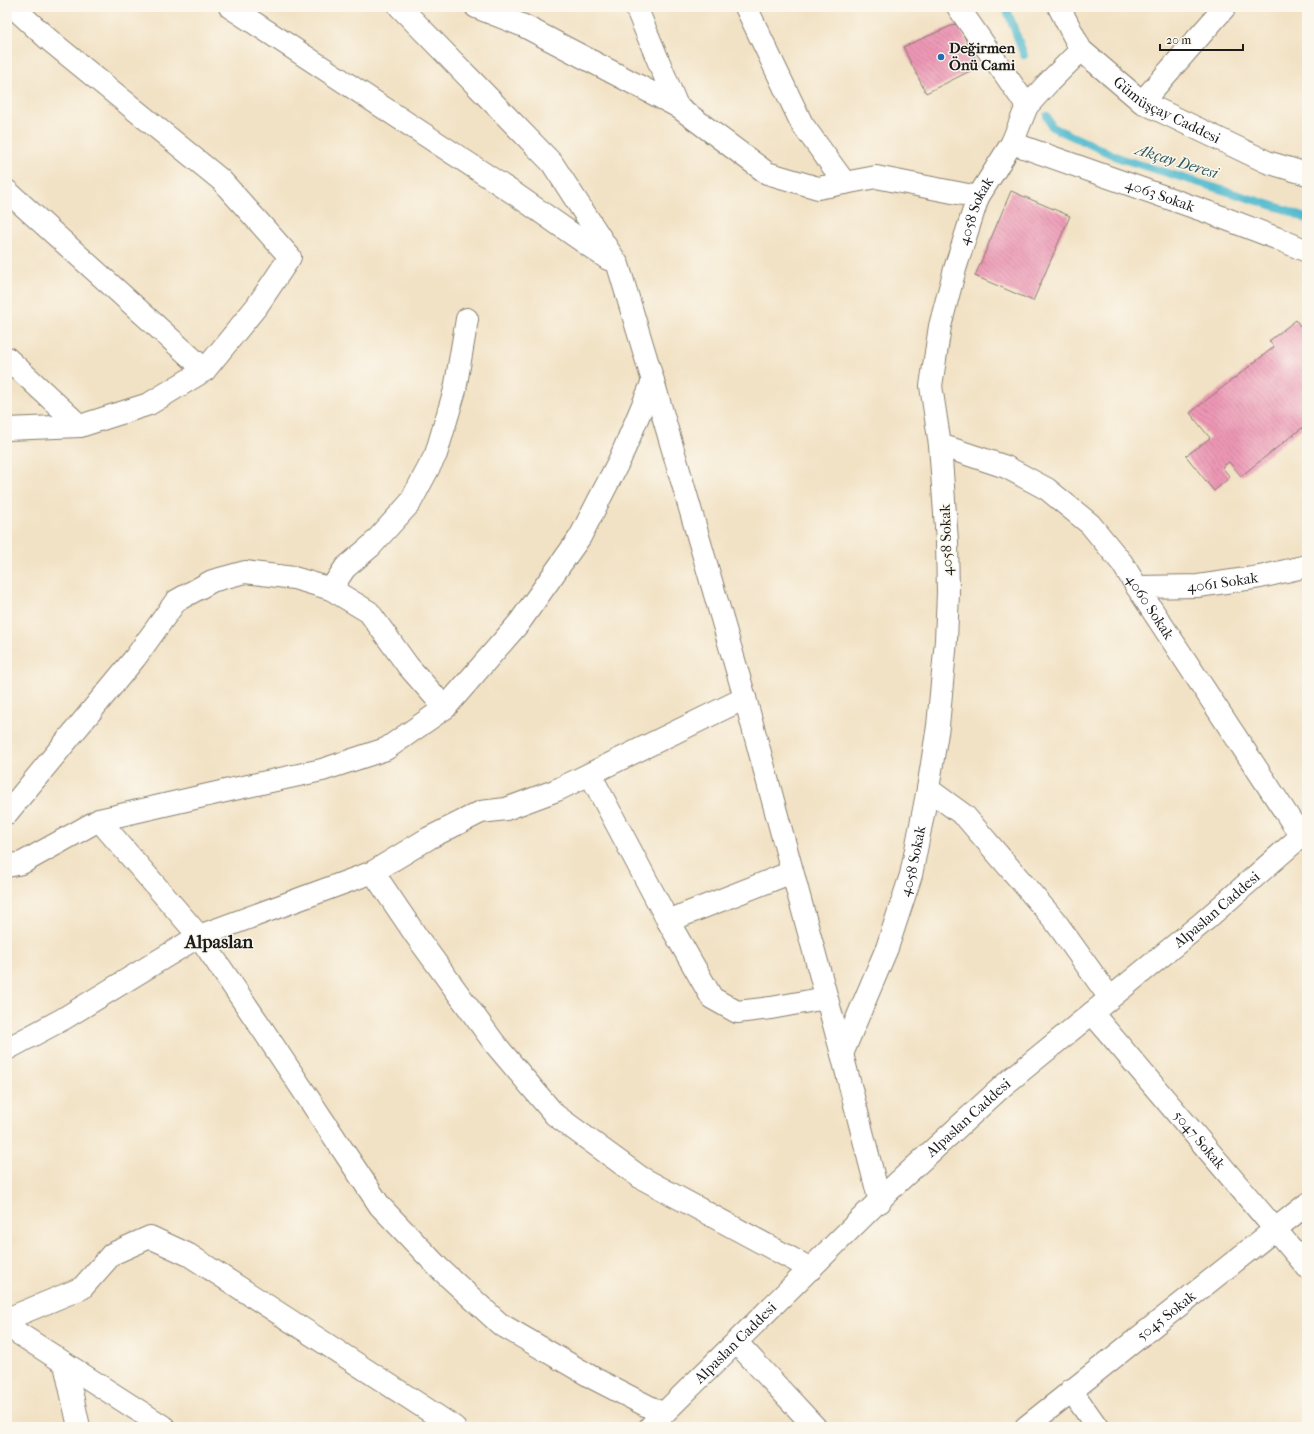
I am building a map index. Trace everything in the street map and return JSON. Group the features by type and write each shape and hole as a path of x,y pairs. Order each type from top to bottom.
{"street":[{"path":"7,429 80,426 149,404 205,370 257,306 290,257 221,180 48,39 13,7"},
{"path":"230,7 515,194 618,265"},
{"path":"400,7 552,163 618,265 745,698 842,1054 880,1202"},
{"path":"476,7 524,26 677,106 767,173 818,188 876,177 978,197"},
{"path":"636,7 677,106"},
{"path":"746,7 802,124 845,183"},
{"path":"958,7 1027,106"},
{"name":"Gümüşçay Caddesi","path":"1059,7 1081,50 1142,102 1267,162 1307,174"},
{"path":"1142,102 1225,7"},
{"name":"4058 Sokak","path":"842,1054 887,948 911,875 928,789 938,726 946,632 947,541 940,445 931,386 940,326 955,269 978,197 1012,143 1027,106 1048,82 1081,50"},
{"name":"4063 Sokak","path":"1012,143 1238,224 1307,251"},
{"path":"7,191 205,370"},
{"path":"331,589 345,568 372,546 410,503 436,454 455,390 467,319"},
{"path":"7,358 80,426"},
{"path":"7,866 22,863 99,820 322,770 379,752 386,749 445,708 519,623 580,537 620,459 653,381"},
{"name":"4060 Sokak","path":"940,445 1006,467 1047,489 1090,524 1122,563 1304,834"},
{"name":"4061 Sokak","path":"1137,587 1198,586 1260,577 1307,566"},
{"path":"7,813 135,658 176,601 212,581 246,572 294,578 331,589 369,612 408,666 445,708"},
{"path":"7,1049 62,1019 199,936 373,872 429,838 481,812 506,809 557,790 745,698"},
{"path":"590,774 668,921 712,998 737,1012 771,1008 826,998"},
{"path":"928,789 965,816 1055,921 1110,998"},
{"path":"99,820 199,936 380,1206 439,1268 500,1324 595,1379 657,1421"},
{"name":"Alpaslan Caddesi","path":"657,1421 897,1184 1004,1085 1202,923 1304,834"},
{"path":"373,872 417,937 495,1044 555,1115 640,1177 812,1269"},
{"path":"668,921 792,872"},
{"name":"5047 Sokak","path":"1092,1013 1307,1267"},
{"name":"5045 Sokak","path":"1026,1427 1307,1204"},
{"path":"7,1319 82,1288 112,1254 150,1237 189,1255 454,1427"},
{"path":"7,1326 164,1427"},
{"path":"737,1343 815,1427"},
{"path":"65,1364 79,1427"},
{"path":"1071,1390 1097,1427"}],"building":[{"name":"Değirmen Önü Cami","path":"958,23 978,67 926,93 903,47"},
{"path":"1011,191 1070,216 1033,301 975,276"},
{"path":"1296,320 1300,326 1307,321 1307,424 1241,476 1229,462 1222,467 1230,477 1214,491 1186,456 1210,438 1190,413 1274,347 1269,341"}],"waterway":[{"name":"Akçay Deresi","path":"1006,7 1024,55"},
{"name":"Akçay Deresi","path":"1047,116 1052,127 1122,159 1287,210 1307,219"}],"place":[{"name":"Değirmen Önü Cami","path":"941,57"}],"district":[{"name":"Alpaslan","path":"219,942"}]}
